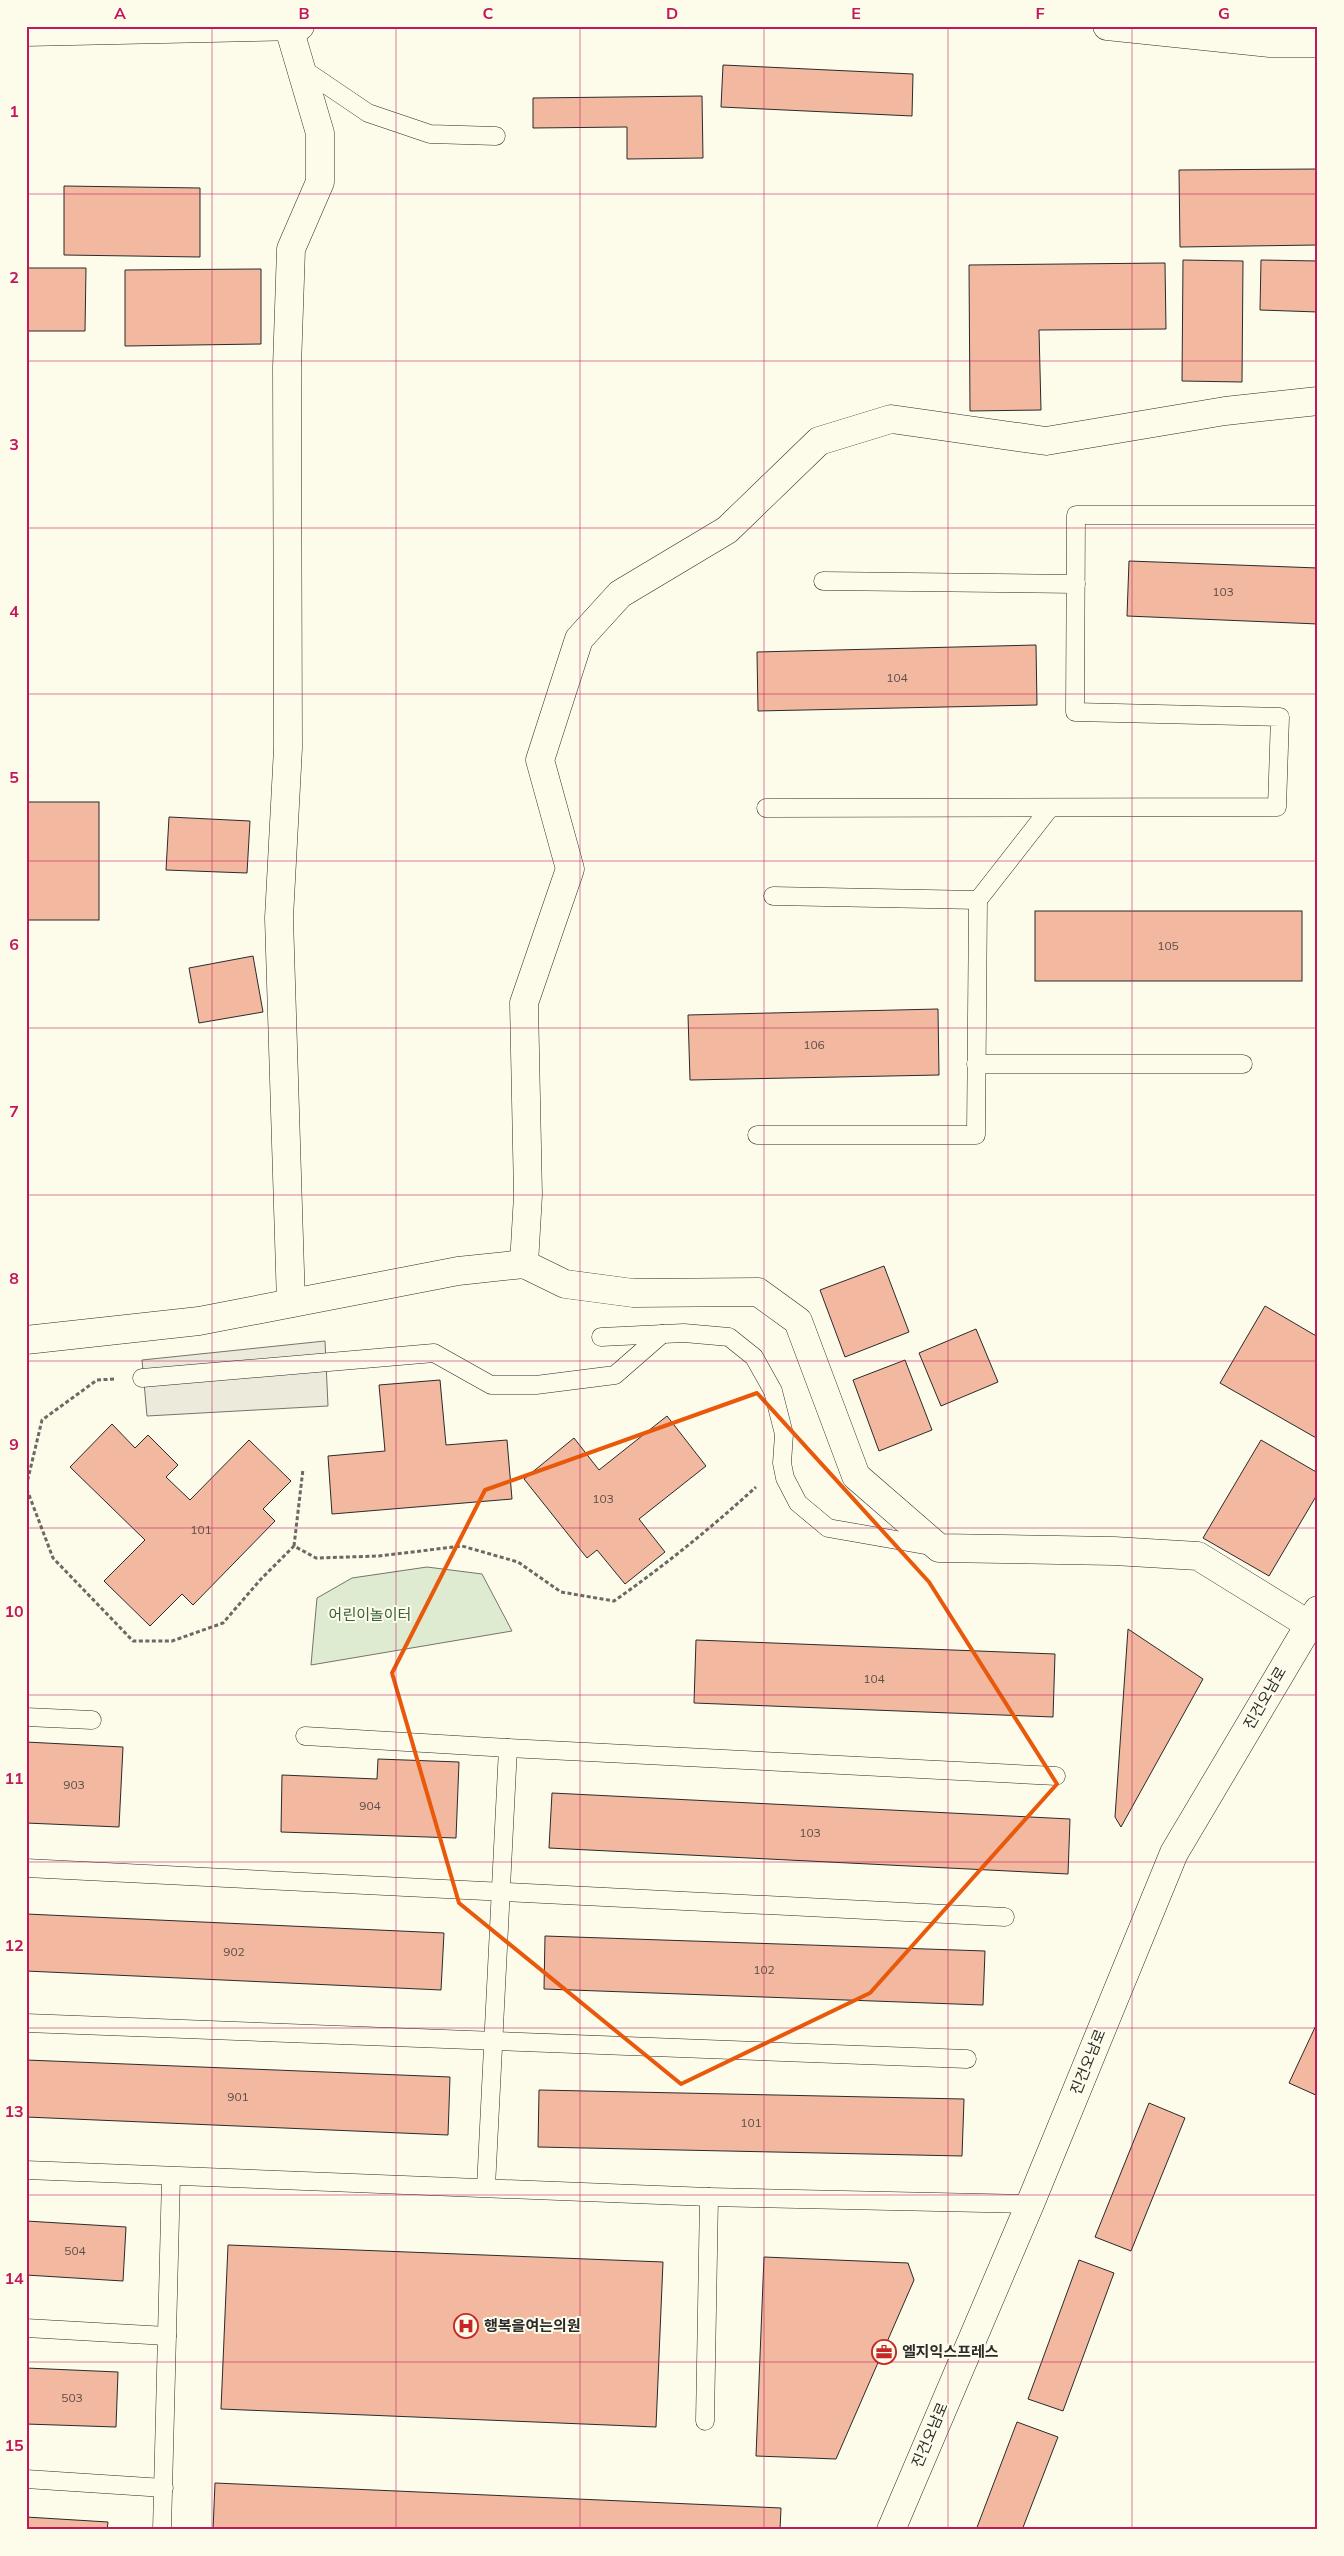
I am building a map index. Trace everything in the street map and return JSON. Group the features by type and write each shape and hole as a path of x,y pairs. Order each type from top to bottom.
{"street":[{"path":"1108,26 1270,42 1318,43"},
{"path":"26,32 295,27 300,67 320,133 320,182 291,249 287,367 288,748 279,918 291,1303"},
{"path":"524,1264 528,1196 524,1003 570,869 540,760 579,639 608,607 620,594 727,530 819,441 891,419 1046,441 1225,412 1318,401"},
{"path":"26,1340 199,1321 458,1271 524,1264 565,1284 633,1293 758,1292 798,1321 856,1476 940,1548 1114,1551 1198,1556 1313,1617"},
{"name":"진건오남로","path":"891,2530 1030,2204 1174,1853 1313,1617"}],"lane":[{"path":"300,67 368,113 430,134 496,136"},
{"path":"766,808 1277,807 1280,717 1075,712 1076,515 1318,514"},
{"path":"823,581 1076,584"},
{"path":"757,1134 976,1134 978,900 1050,808"},
{"path":"774,896 978,900"},
{"path":"976,1064 1243,1064"},
{"path":"601,1337 684,1333 729,1337 754,1357 774,1391 784,1434 782,1463 785,1478 798,1503 828,1528 940,1548"},
{"path":"142,1378 434,1354 492,1385 536,1385 615,1375 662,1334"},
{"path":"26,1717 92,1720"},
{"path":"305,1736 1056,1776"},
{"path":"486,2187 508,1748"},
{"path":"26,1868 1005,1917"},
{"path":"26,2023 967,2059"},
{"path":"26,2170 709,2197 1030,2204"},
{"path":"162,2530 171,2177"},
{"path":"705,2421 709,2197"},
{"path":"26,2328 168,2336"},
{"path":"26,2479 164,2488"}],"path":[{"path":"142,1378 97,1380 42,1420 26,1487 53,1558 133,1641 172,1641 223,1623 260,1579 294,1546 303,1469"},
{"path":"294,1546 316,1558 379,1556 462,1546 518,1562 561,1592 614,1600 645,1579 721,1518 782,1463"}],"highlighted area":[{"path":"757,1393 929,1582 1057,1784 870,1993 681,2084 459,1903 392,1673 485,1490"}],"green space":[{"name":"어린이놀이터","path":"427,1567 482,1574 512,1631 311,1665 317,1598 352,1578"}],"shaded area":[{"path":"325,1341 328,1406 147,1416 142,1360"}],"building":[{"path":"723,65 913,74 912,116 721,107"},
{"path":"702,96 703,158 627,159 627,127 533,128 533,98"},
{"path":"1318,169 1318,245 1180,247 1179,170"},
{"path":"64,186 200,188 200,257 64,255"},
{"path":"1183,260 1243,261 1242,382 1182,381"},
{"path":"1261,260 1318,261 1318,312 1260,310"},
{"path":"1165,263 1166,329 1039,330 1041,410 970,411 969,265"},
{"path":"26,268 86,268 85,331 26,331"},
{"path":"261,269 261,344 125,346 125,270"},
{"path":"1129,561 1318,568 1318,624 1127,616"},
{"path":"1036,645 1037,705 758,711 757,652"},
{"path":"26,802 99,802 99,920 26,920"},
{"path":"169,817 250,821 247,873 166,870"},
{"path":"1035,911 1302,911 1302,981 1035,981"},
{"path":"253,956 263,1012 199,1023 189,968"},
{"path":"938,1009 939,1075 690,1080 688,1015"},
{"path":"884,1266 909,1332 845,1357 820,1290"},
{"path":"1265,1306 1318,1337 1318,1439 1220,1383"},
{"path":"976,1329 998,1382 941,1406 919,1353"},
{"path":"905,1360 932,1430 879,1451 853,1380"},
{"path":"440,1380 446,1445 507,1440 512,1499 332,1514 328,1456 385,1451 379,1385"},
{"path":"667,1416 706,1466 639,1519 665,1552 625,1584 597,1550 587,1558 524,1479 574,1438 599,1470"},
{"path":"112,1424 135,1448 148,1435 178,1465 166,1477 190,1500 249,1440 291,1481 263,1509 275,1521 193,1605 182,1594 150,1626 104,1581 145,1540 70,1467"},
{"path":"1261,1440 1318,1473 1318,1493 1269,1576 1203,1538"},
{"path":"1128,1629 1203,1679 1121,1827 1115,1817"},
{"path":"696,1640 1055,1654 1053,1717 694,1703"},
{"path":"26,1742 123,1747 119,1827 26,1823"},
{"path":"378,1759 459,1762 456,1838 281,1832 282,1775 377,1779"},
{"path":"552,1793 1070,1819 1068,1874 549,1848"},
{"path":"26,1914 444,1933 441,1990 26,1971"},
{"path":"545,1936 985,1951 983,2005 544,1989"},
{"path":"1318,2021 1318,2096 1289,2083"},
{"path":"26,2060 450,2077 448,2135 26,2117"},
{"path":"539,2090 964,2099 962,2156 538,2147"},
{"path":"1149,2103 1185,2118 1131,2251 1095,2237"},
{"path":"26,2221 126,2227 123,2281 26,2275"},
{"path":"228,2245 663,2262 656,2427 221,2409"},
{"path":"764,2257 908,2263 914,2280 836,2459 756,2456"},
{"path":"1079,2260 1114,2273 1063,2411 1028,2399"},
{"path":"26,2368 118,2372 116,2427 26,2424"},
{"path":"1017,2422 1058,2437 1022,2530 976,2530"},
{"path":"215,2483 781,2508 780,2530 213,2530"},
{"path":"26,2517 108,2522 107,2530 26,2530"}],"place":[{"name":"행복을여는의원","path":"466,2326"},
{"name":"엘지익스프레스","path":"884,2352"}]}
